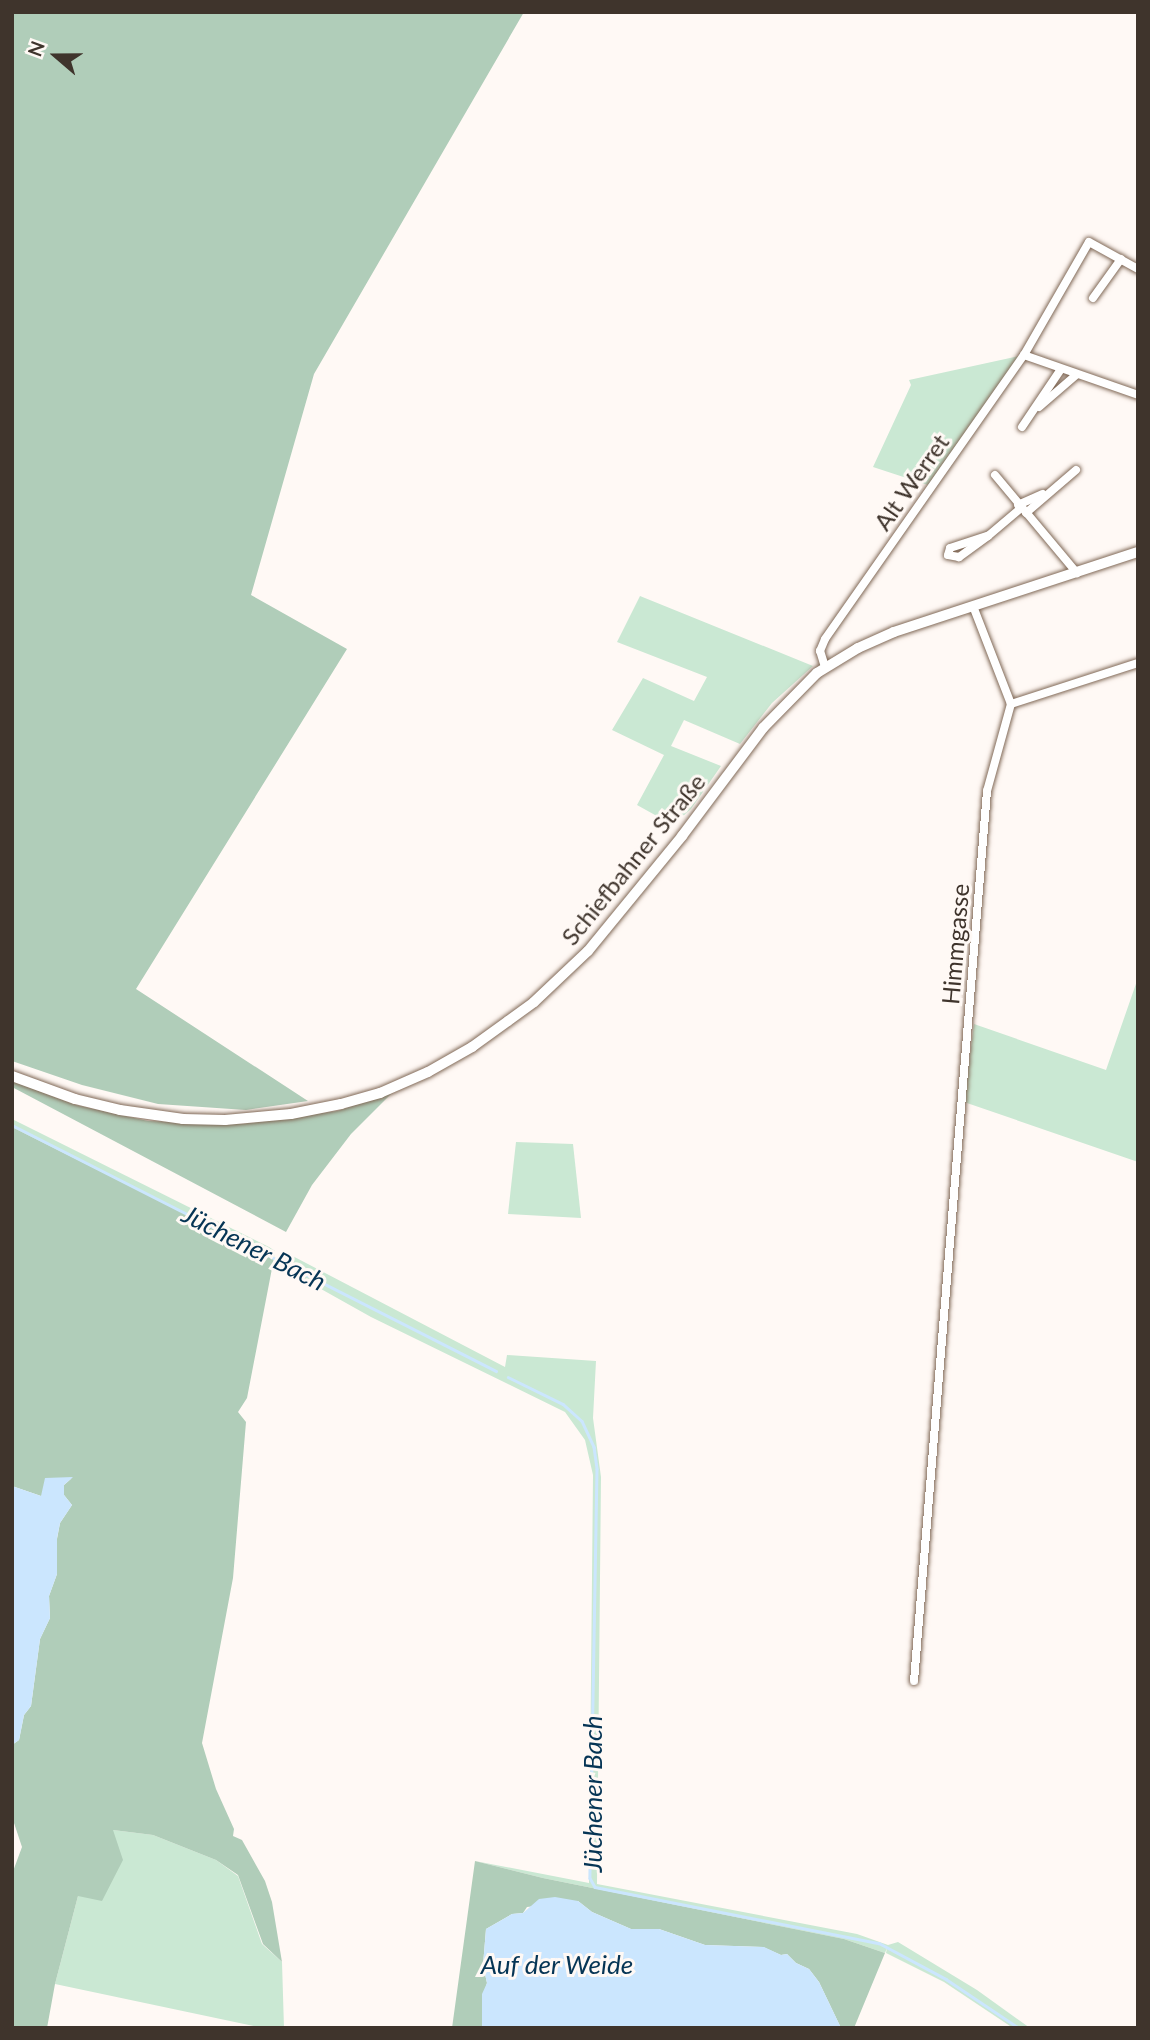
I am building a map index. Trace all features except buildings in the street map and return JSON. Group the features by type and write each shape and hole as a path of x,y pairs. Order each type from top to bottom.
{"street":[{"name":"Alt Werret","path":"825,667 820,651 825,639 1024,355 1089,242 1121,259"},
{"path":"1093,299 1121,259 1138,269"},
{"path":"1024,355 1138,396"},
{"path":"1022,427 1060,369"},
{"path":"1029,416 1076,374"},
{"path":"988,536 1076,470"},
{"path":"995,475 1077,573"},
{"name":"Schiefbahner Straße","path":"12,1076 75,1099 120,1110 162,1117 225,1120 291,1114 341,1104 380,1093 428,1072 472,1047 534,1002 588,951 682,836 763,728 796,691 825,667 874,640 1138,552"},
{"path":"973,606 1011,704 1138,663"},
{"name":"Himmgasse","path":"914,1681 987,791 1011,704"}],"green space":[{"path":"12,12 524,12 314,374 251,595 347,649 136,989 308,1101 246,1110 158,1104 82,1085 12,1061"},
{"path":"1024,355 931,486 873,467 911,385 909,380"},
{"path":"640,596 813,666 772,703 740,744 684,720 671,746 721,766 691,809 673,825 637,805 664,755 612,730 643,678 694,701 707,677 617,642"},
{"path":"1138,978 1138,1162 964,1102 974,1024 1106,1070"},
{"path":"12,1081 76,1105 148,1121 242,1124 337,1111 392,1093 351,1134 312,1185 286,1232 12,1087"},
{"path":"12,1119 269,1247 275,1251 274,1258 12,1127"},
{"path":"12,1127 274,1258 247,1398 238,1412 246,1422 233,1578 202,1743 216,1789 234,1829 233,1836 242,1840 265,1881 272,1902 282,1962 263,1944 238,1875 216,1860 153,1835 113,1830 123,1860 102,1901 78,1896 55,1984 47,2028 12,2028 12,1874 22,1847 12,1817 12,1745 19,1740 24,1715 31,1706 40,1639 50,1618 49,1596 57,1574 60,1523 72,1505 64,1495 64,1485 72,1478 41,1496 12,1486"},
{"path":"516,1142 573,1144 581,1218 508,1214"},
{"path":"283,1251 505,1367 507,1355 596,1361 593,1418 601,1477 597,1884 857,1934 888,1945 898,1942 977,1990 1030,2028 1013,2028 944,1982 886,1953 887,1948 885,1953 844,1939 543,1878 475,1861 589,1883 593,1475 585,1440 565,1412 371,1317 280,1266"},
{"path":"113,1830 153,1835 216,1860 238,1876 262,1944 282,1962 284,2028 263,2028 55,1984 78,1896"},
{"path":"475,1861 543,1878 844,1939 885,1953 854,2028 841,2028 819,1982 809,1969 796,1963 787,1954 781,1955 763,1947 705,1945 659,1929 631,1929 592,1912 578,1901 527,1907 523,1913 512,1914 486,1929 483,1965 487,1983 482,1999 482,2028 452,2028"}],"water":[{"path":"73,1477 64,1485 64,1495 72,1505 60,1523 57,1538 57,1574 49,1596 50,1618 40,1639 31,1706 24,1715 19,1740 12,1745 12,1486 41,1496 45,1478"},
{"name":"Auf der Weide","path":"555,1897 578,1901 592,1912 631,1929 659,1929 705,1945 764,1947 781,1955 787,1954 796,1963 809,1969 819,1982 841,2028 482,2028 482,1994 487,1983 483,1965 486,1929 512,1914 523,1913 539,1899"}],"waterway":[{"name":"Jüchener Bach","path":"12,1125 496,1371"},
{"name":"Jüchener Bach","path":"508,1377 563,1404 582,1421 594,1447 597,1469 590,1878 595,1887 879,1943 946,1979 1019,2028"}]}
